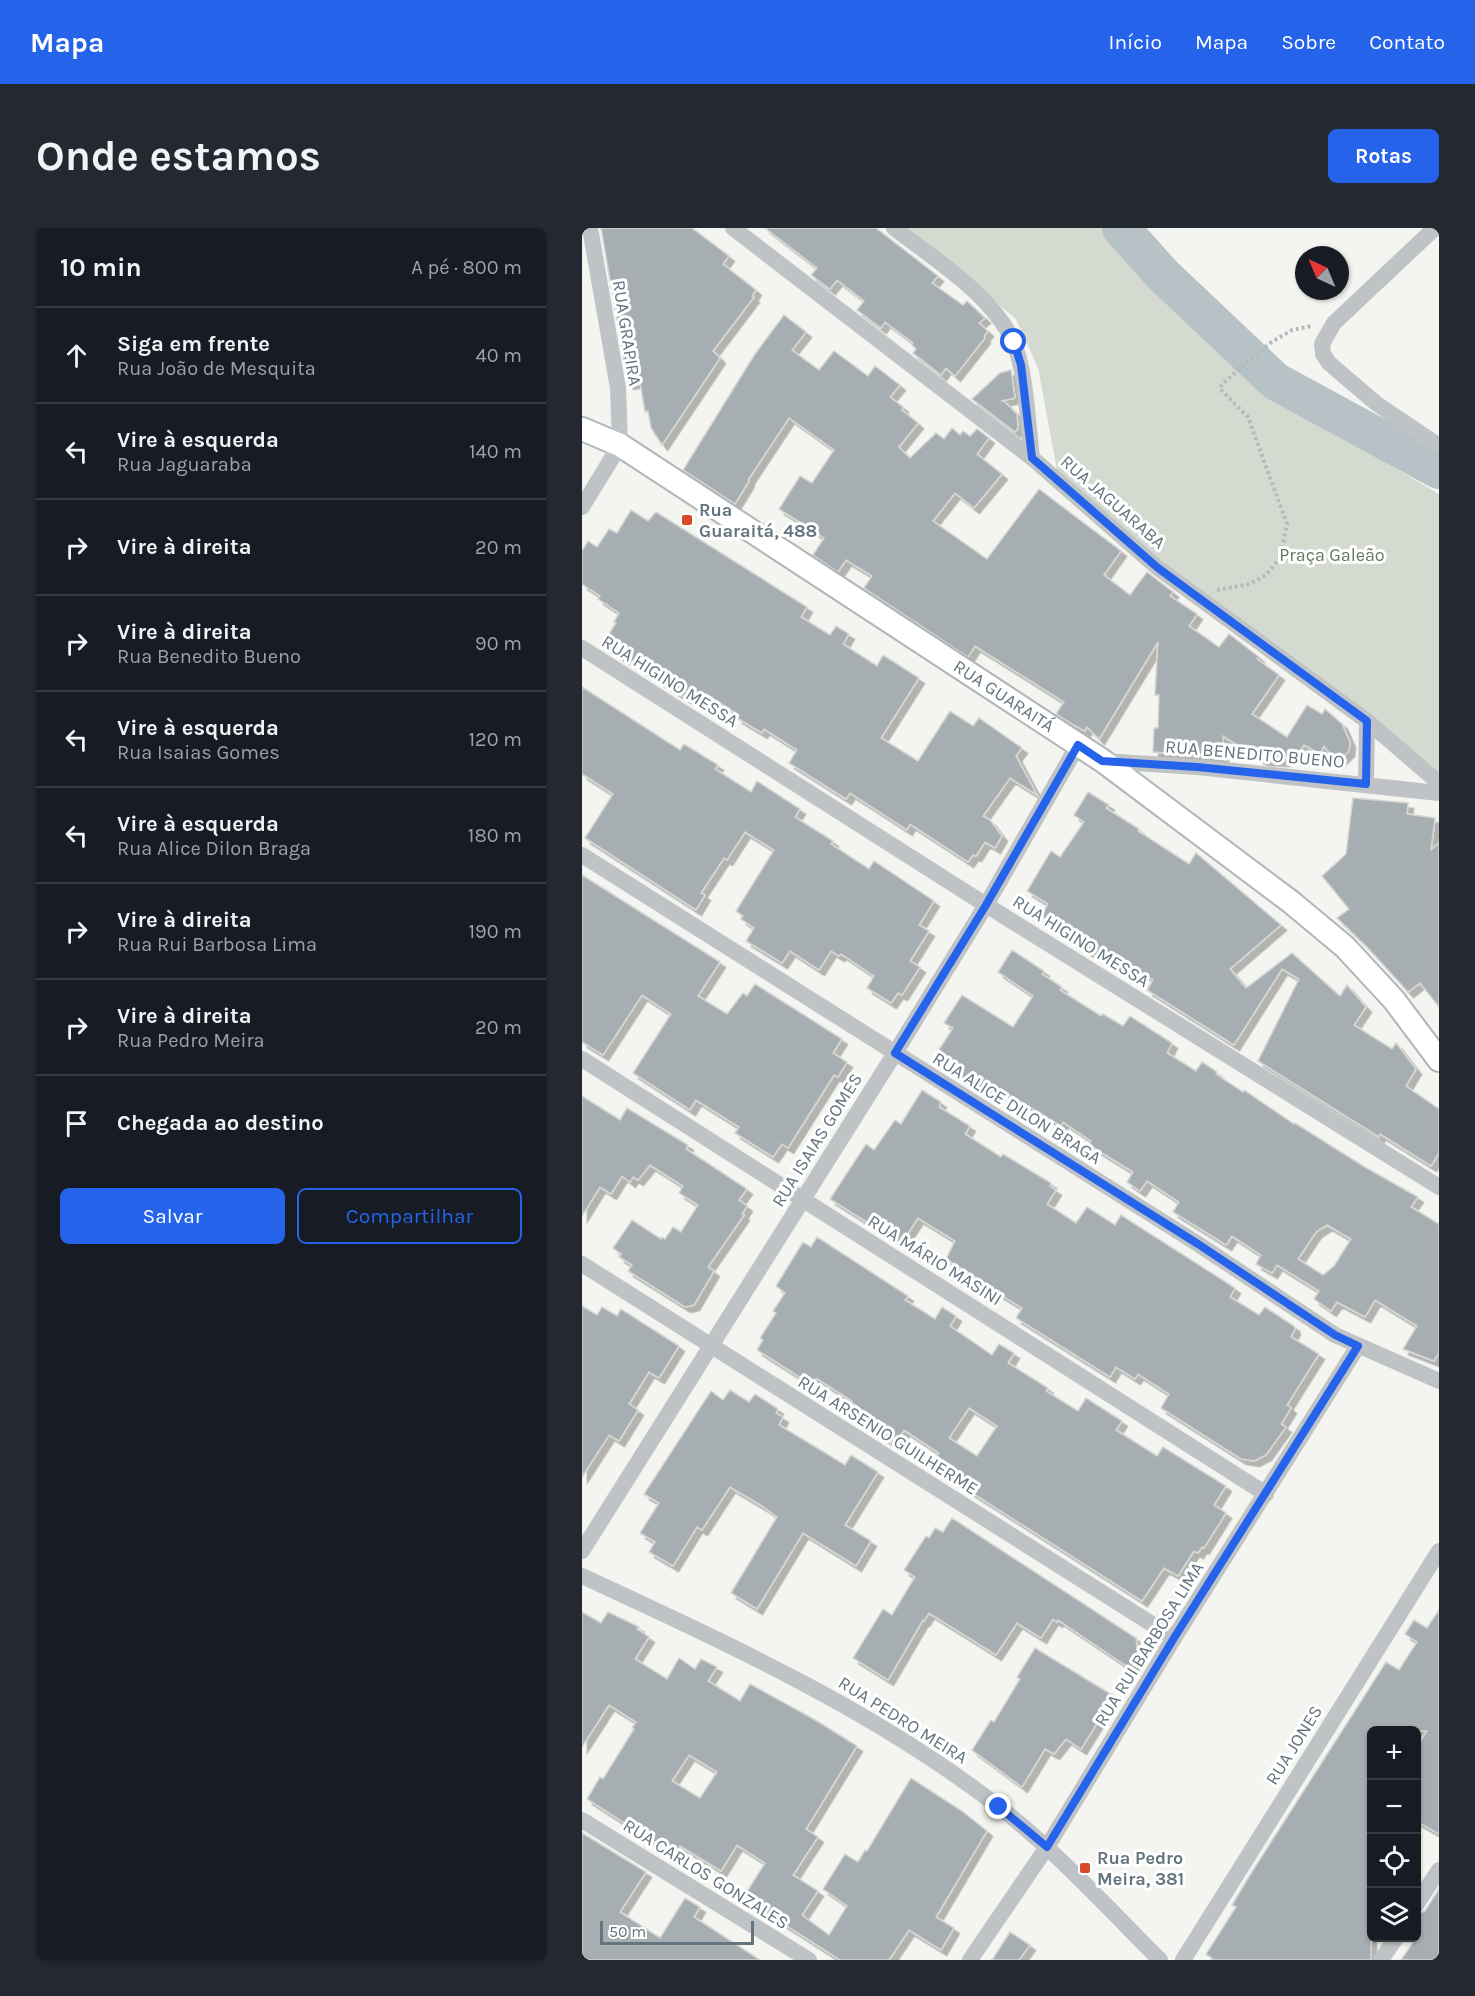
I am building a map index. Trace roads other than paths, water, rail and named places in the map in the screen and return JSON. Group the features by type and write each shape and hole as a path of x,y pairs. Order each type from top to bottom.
{"street":[{"name":"RUA GRAPIRA","path":"590,228 618,388 620,445"},
{"name":"RUA JAGUARABA","path":"733,228 1032,458 1158,568 1367,721 1439,783"},
{"path":"894,228 983,300 1003,324 1014,342 1021,365 1032,458"},
{"path":"1435,228 1334,323 1322,344 1323,354 1329,363 1377,404 1439,446"},
{"name":"RUA GUARAITÁ","path":"582,429 620,445 1102,761 1291,902 1345,947 1394,1000 1439,1060"},
{"path":"582,507 620,445"},
{"name":"RUA HIGINO MESSA","path":"582,648 986,905 1439,1187"},
{"path":"1366,784 1367,721"},
{"name":"RUA ISAIAS GOMES","path":"582,1551 895,1053 986,905 1078,745"},
{"name":"RUA BENEDITO BUENO","path":"1102,761 1197,767 1439,793"},
{"name":"RUA ALICE DILON BRAGA","path":"582,855 1198,1244 1335,1335 1439,1381"},
{"name":"RUA MÁRIO MASINI","path":"582,1059 1266,1494"},
{"name":"RUA ARSENIO GUILHERME","path":"582,1264 1174,1638"},
{"name":"RUA RUI BARBOSA LIMA","path":"970,1960 1047,1847 1174,1638 1358,1346"},
{"name":"RUA JONES","path":"1183,1960 1439,1551"},
{"name":"RUA PEDRO MEIRA","path":"582,1576 739,1649 854,1711 939,1763 999,1807 1047,1847 1160,1960"},
{"name":"RUA CARLOS GONZALES","path":"582,1820 809,1960"},
{"path":"1421,1897 1439,1870"},
{"path":"1381,1960 1393,1942"}],"waterway":[{"path":"1121,228 1162,274 1275,381 1439,470"}],"place":[{"name":"Rua Guaraitá, 488","path":"687,520"},
{"name":"Rua Pedro Meira, 381","path":"1085,1868"}],"park label":[{"name":"Praça Galeão","path":"1332,555"}]}
